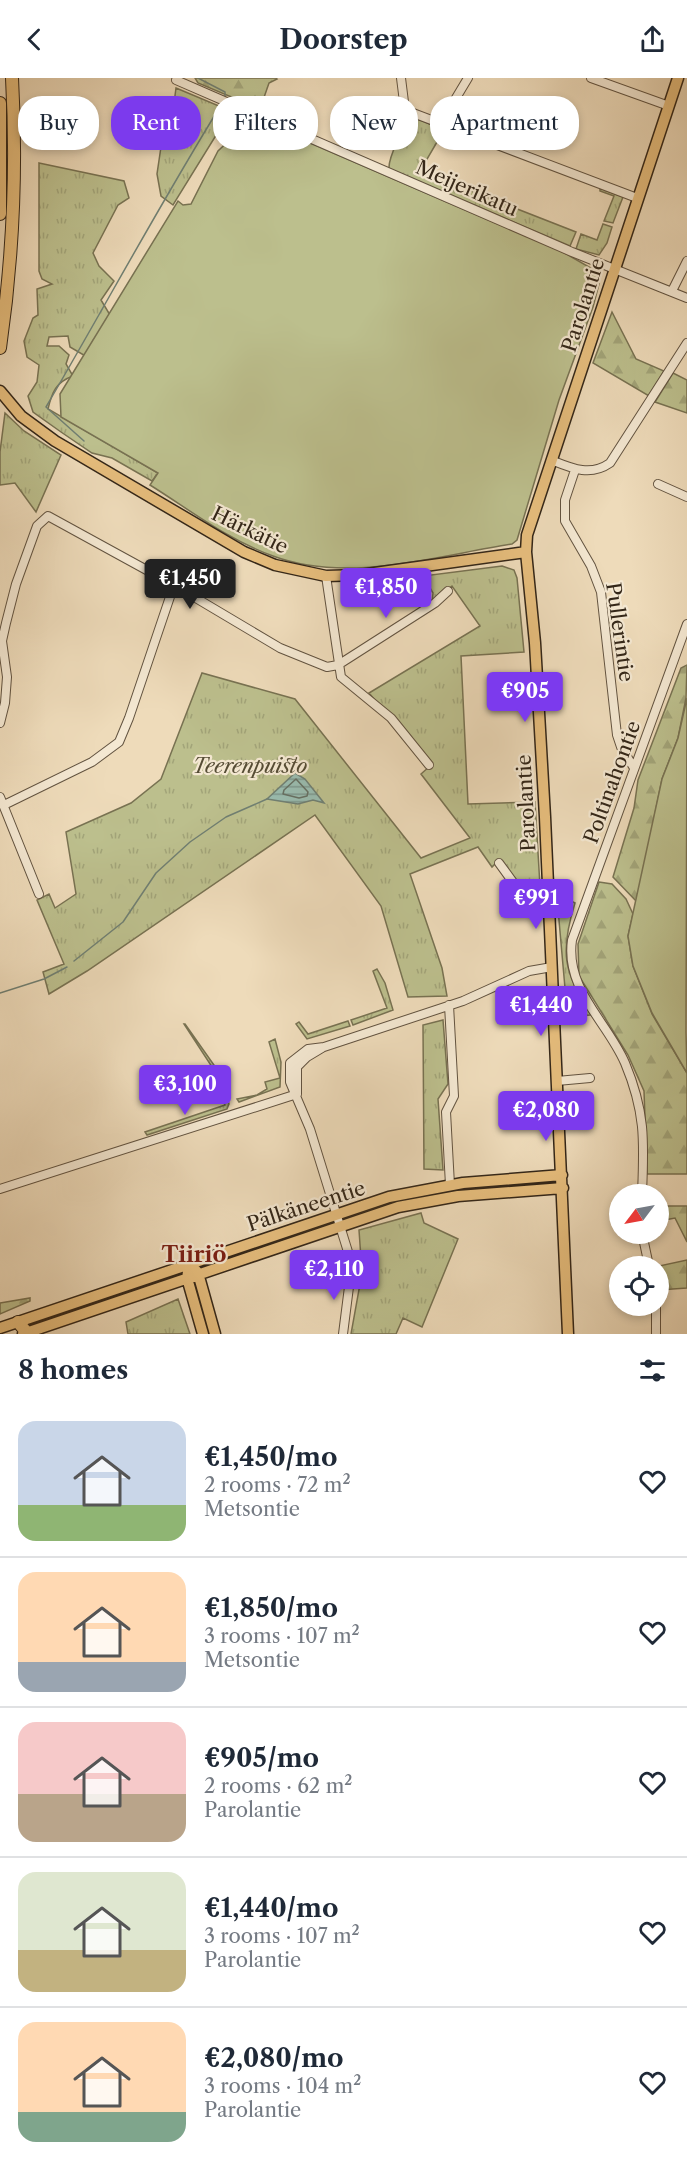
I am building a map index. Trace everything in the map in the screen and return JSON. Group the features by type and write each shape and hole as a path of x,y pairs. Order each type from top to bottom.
{"highway":[{"path":"0,348 8,292 15,170 12,78"},
{"path":"0,103 0,214"}],"main road":[{"name":"Parolantie","path":"568,1334 552,967 535,644 526,552 527,535 613,268 678,78"},
{"name":"Härkätie","path":"3,394 21,416 55,441 244,552 275,565 326,576 360,575 526,552"},
{"name":"Pälkäneentie","path":"23,1331 190,1263 338,1213 406,1193 450,1185 562,1175"},
{"name":"Pälkäneentie","path":"0,1328 23,1331 398,1207 439,1199 562,1188"},
{"path":"190,1263 198,1273 215,1334"},
{"path":"190,1263 187,1278 202,1334"}],"street":[{"path":"401,78 405,110 430,119"},
{"path":"457,96 468,78"},
{"path":"591,78 669,106"},
{"name":"Meijerikatu","path":"176,80 687,298"},
{"path":"512,150 637,198"},
{"path":"672,291 687,261"},
{"path":"551,460 575,470 595,470 610,463 687,344"},
{"name":"Pullerintie","path":"575,470 565,500 565,521 599,585 618,735 621,747 634,768"},
{"path":"658,484 687,497"},
{"path":"0,723 5,703 7,677 2,640 16,584 37,526 48,516 174,585 280,648 327,667 338,665 435,603 448,591"},
{"path":"326,576 341,677 391,718 429,765"},
{"path":"39,894 2,801 92,762 118,742 129,718 174,585"},
{"name":"Poltinahontie","path":"643,1184 645,1142 638,1098 624,1061 585,998 572,970 572,940 634,768 684,644 687,624"},
{"path":"499,863 531,907 549,909"},
{"path":"343,1334 351,1280 349,1255 342,1224 297,1094 299,1064 324,1047 449,1005 529,971 552,967"},
{"path":"449,1005 454,1093 446,1112 450,1185"},
{"path":"557,1081 590,1078"},
{"path":"0,1190 297,1094"},
{"path":"656,1316 656,1334"}],"green space":[{"path":"195,78 277,79 269,83 264,96 229,96 198,83"},
{"path":"176,88 195,96 175,96"},
{"path":"201,98 213,103 213,140 173,205 161,196 157,174 161,150 201,150"},
{"path":"418,119 430,124 430,150 432,150 420,171 576,232 570,246 389,169 394,150 418,150"},
{"path":"318,146 561,251 596,271 599,284 593,307 559,400 517,540 512,544 392,565 361,568 331,568 302,564 273,556 240,542 150,485 158,473 61,417 60,394 178,201 183,205 191,204 218,151 318,150"},
{"path":"39,163 124,181 129,198 118,205 93,253 99,266 114,281 101,300 113,320 87,357 70,347 68,336 49,337 47,346 59,346 69,355 66,364 73,376 62,381 56,388 48,409 158,473 152,481 112,458 92,453 33,412 28,396 37,382 39,365 27,357 24,341 33,318 38,315 37,289 52,284 42,279 39,271"},
{"path":"600,188 623,197 613,223 604,221 614,196 600,191"},
{"path":"603,224 612,227 607,243 599,255 576,249 581,234 597,240"},
{"path":"612,312 636,359 664,371 649,396 593,363"},
{"path":"673,373 687,380 687,413 655,402"},
{"path":"5,413 24,431 61,455 36,512 15,483 0,485 0,452"},
{"name":"Teerenpuisto","path":"502,566 514,570 517,578 524,652 461,656 468,804 535,802 541,903 533,904 499,860 492,867 478,847 410,874 442,968 447,996 408,997 381,906 315,815 87,971 49,994 43,972 64,964 37,900 49,894 55,908 76,894 66,832 131,803 161,779 202,673 295,699 421,858 470,838 421,774 430,766 369,693 480,626 452,586 432,602 433,593 423,576"},
{"path":"687,665 686,698 678,738 662,779 637,902 613,877 634,808 638,780 681,668"},
{"path":"687,698 687,1073 652,1013 633,966 628,936 662,779 678,738"},
{"path":"599,882 612,884 626,899 633,914 628,936 633,966 652,1014 687,1073 687,1174 647,1174 644,1091 628,1055 579,976 578,944"},
{"path":"562,903 575,903 567,935 567,961 575,986 591,1015 564,1018 565,988 558,909"},
{"path":"377,969 385,983 393,1010 353,1025 351,1020 387,1008 373,971"},
{"path":"443,1020 448,1084 438,1099 443,1170 424,1169 423,1025"},
{"path":"348,1021 350,1026 307,1039 296,1024 299,1022 308,1034"},
{"path":"184,1024 216,1068 214,1070"},
{"path":"275,1039 281,1062 280,1087 239,1102 237,1099 257,1095 267,1089 265,1082 280,1078 269,1042"},
{"path":"217,1079 221,1080 229,1104 227,1109 147,1135 145,1132 225,1105"},
{"path":"669,1206 687,1206 687,1242 675,1218 669,1219"},
{"path":"421,1213 424,1223 458,1239 422,1327 403,1318 396,1334 351,1334 362,1273 359,1230"},
{"path":"687,1260 687,1288 669,1289 669,1264"},
{"path":"172,1275 173,1278 94,1305 93,1302"},
{"path":"30,1298 30,1301 0,1314 0,1303"},
{"path":"178,1299 190,1334 128,1334 126,1322"}],"water":[{"path":"295,773 305,779 324,803 313,800 298,804 267,799"}],"waterway":[{"path":"198,78 225,92 225,96"},
{"path":"84,441 46,407 213,118"},
{"path":"74,961 123,922 156,873 190,842 226,817 267,799"},
{"path":"0,993 44,979 67,967"}],"district":[{"name":"Tiiriö","path":"194,1254"}]}
